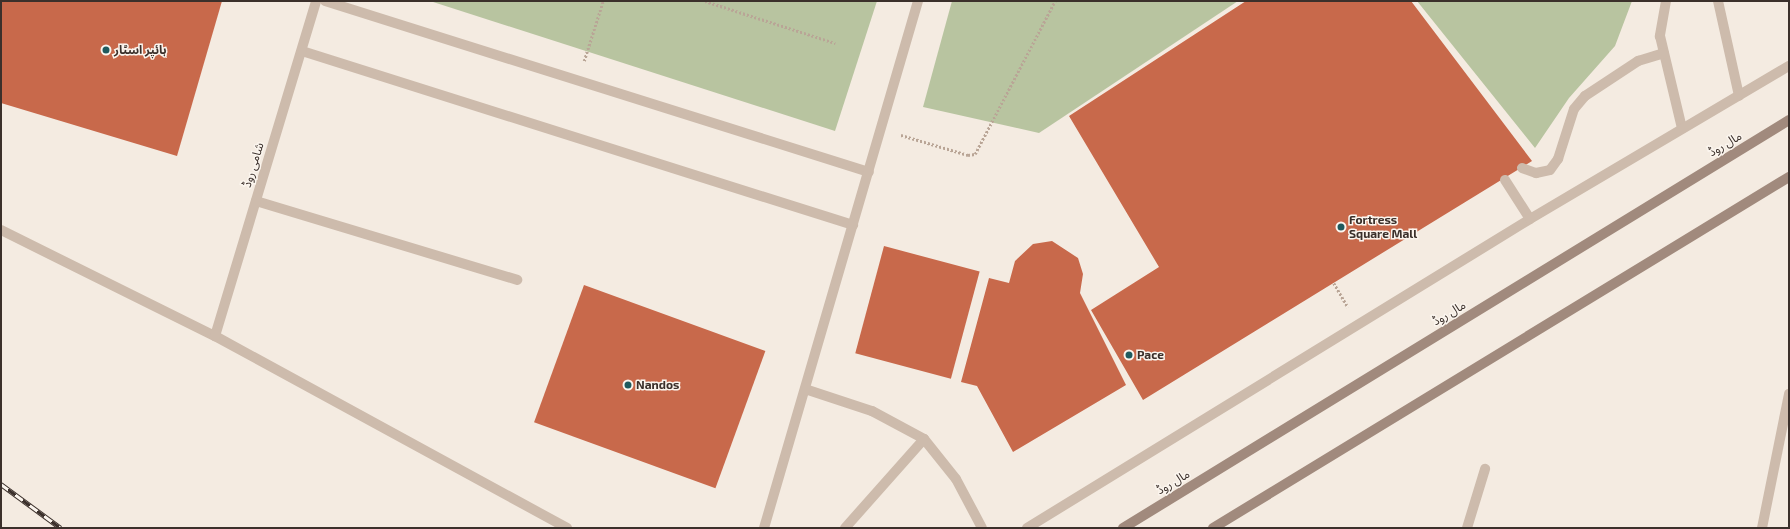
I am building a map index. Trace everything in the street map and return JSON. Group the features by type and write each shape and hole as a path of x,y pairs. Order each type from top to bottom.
{"main road":[{"name":"مال روڈ","path":"1123,528 1789,120"},
{"path":"1213,528 1789,178"}],"street":[{"name":"شامی روڈ","path":"215,336 316,1"},
{"path":"325,1 869,172"},
{"path":"764,528 918,1"},
{"path":"1666,1 1660,36 1682,128"},
{"path":"1718,1 1739,96"},
{"path":"302,51 853,225"},
{"path":"1522,168 1536,173 1550,170 1558,159 1574,109 1585,96 1638,61 1664,53"},
{"path":"1027,528 1530,219 1789,66"},
{"path":"1505,180 1530,219"},
{"path":"256,201 516,280"},
{"path":"1,230 215,336 567,528"},
{"path":"805,389 872,411 924,439 956,479 982,528"},
{"path":"1762,528 1789,394"},
{"path":"845,528 924,439"},
{"path":"1467,528 1485,469"}],"path":[{"path":"578,81 603,1"},
{"path":"705,1 835,43"},
{"path":"881,129 968,156 975,154 1055,1"},
{"path":"1334,284 1358,325"}],"green space":[{"path":"430,1 877,1 835,131"},
{"path":"952,1 1238,1 1039,133 923,107"},
{"path":"1417,1 1632,1 1615,46 1569,98 1535,148"}],"building":[{"path":"1,1 222,1 177,156 1,103"},
{"path":"1246,1 1411,1 1532,161 1143,400 1091,310 1159,267 1069,116"},
{"path":"1052,241 1078,258 1083,274 1080,293 1126,385 1013,452 977,386 961,382 989,278 1009,283 1015,261 1033,244"},
{"path":"884,246 980,272 951,379 855,353"},
{"path":"584,285 765,351 715,488 534,422"}],"railway":[{"path":"1,484 61,528"}],"place":[{"name":"ہائپر اسٹار","path":"106,50"},
{"name":"Fortress Square Mall","path":"1341,227"},
{"name":"Pace","path":"1129,355"},
{"name":"Nandos","path":"628,385"}]}
